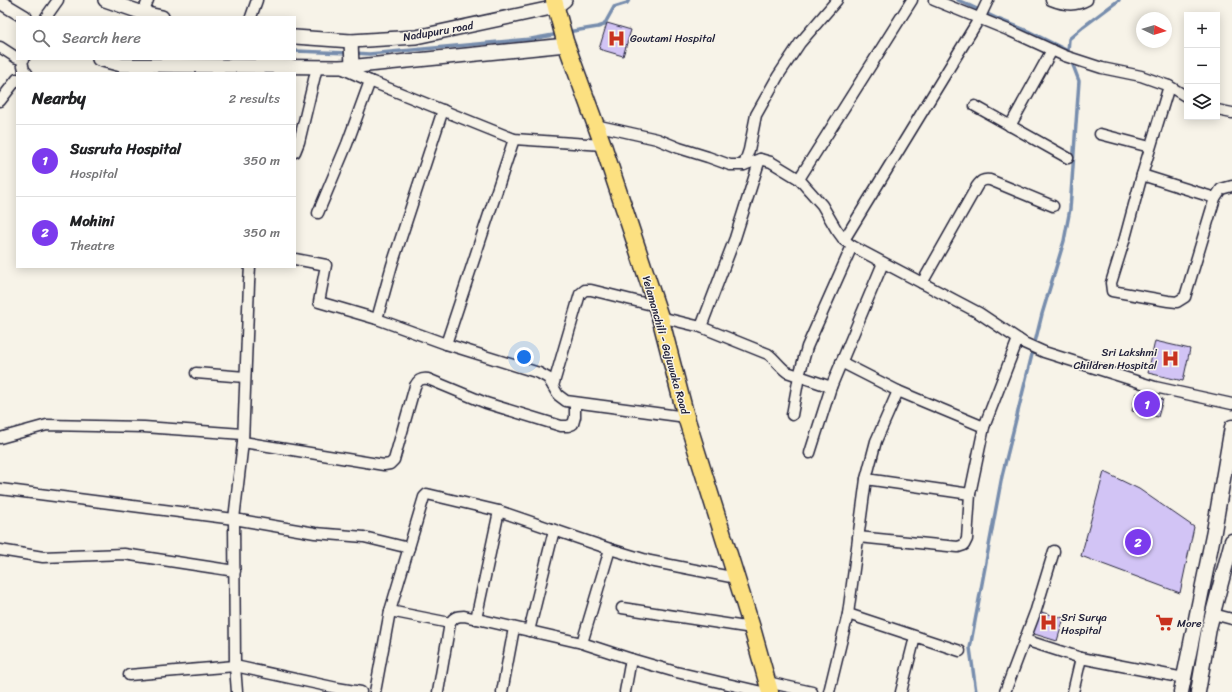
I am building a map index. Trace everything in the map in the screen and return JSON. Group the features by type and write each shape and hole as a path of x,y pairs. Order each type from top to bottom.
{"main road":[{"name":"Yelamanchili - Gajuwaka Road","path":"558,5 566,43 603,145 658,311 686,417 752,628 766,689"},
{"path":"1182,685 1214,531 1232,427"},
{"path":"1198,692 1209,628 1232,541"}],"street":[{"path":"47,16 58,0"},
{"path":"106,0 143,13 157,16"},
{"path":"143,13 148,0"},
{"path":"251,16 257,0"},
{"path":"744,165 749,150 756,115 778,76 800,43 837,0"},
{"path":"799,179 912,0"},
{"path":"934,0 1008,30 1065,56 1102,68 1141,76 1169,86 1184,95"},
{"path":"792,415 799,376 807,347 848,243 979,19 988,0"},
{"path":"1051,0 1066,5 1075,5 1087,0"},
{"path":"0,2 23,16"},
{"name":"Nadupuru road","path":"296,37 351,41 416,36 558,5"},
{"path":"351,41 352,66"},
{"path":"103,60 121,65 339,67 566,43"},
{"path":"0,47 22,65"},
{"path":"1010,126 1052,50"},
{"path":"296,150 317,67"},
{"path":"339,67 514,139 603,145"},
{"path":"0,101 16,80"},
{"path":"318,213 347,144 370,81"},
{"path":"1169,86 1111,283 1112,291 1177,302 1185,297 1215,198 1221,189 1232,186"},
{"path":"975,106 1068,158"},
{"path":"377,319 392,265 443,110"},
{"path":"1220,111 1232,113"},
{"path":"595,125 657,139 730,165 744,165 760,159 771,162 799,179 822,205 836,229 848,243 979,313 1021,341 1044,352 1155,387 1232,404"},
{"path":"1100,134 1150,147"},
{"path":"446,344 514,139"},
{"path":"701,327 735,238 760,159"},
{"path":"1142,175 1215,198"},
{"path":"922,283 980,181 985,179 990,180 1053,206"},
{"path":"296,259 326,265 320,302 377,319 446,344 540,373 548,378 558,395 566,400 686,417"},
{"path":"810,453 831,387 883,263"},
{"path":"236,692 234,519 243,438 250,268"},
{"path":"553,386 580,294 584,290 591,290 658,311 768,354 774,358 786,372 831,387"},
{"path":"858,537 958,547 964,545 967,539 970,494 984,426 1021,341"},
{"path":"841,362 898,391 984,426"},
{"path":"196,373 245,377"},
{"path":"0,438 47,425 144,427 243,438 377,464 390,464 394,460 416,386 418,381 422,378 428,379 486,403 561,426 573,424 575,417 575,402"},
{"path":"829,692 848,614 866,479 876,441 898,391"},
{"path":"866,479 970,494"},
{"path":"0,489 234,519 315,533 364,537 409,548"},
{"path":"375,692 390,611 424,496 426,494 499,511 650,562 736,578"},
{"path":"476,619 499,511"},
{"path":"529,631 554,530"},
{"path":"582,643 610,549"},
{"path":"0,550 43,556 124,554 235,571"},
{"path":"1005,692 1025,640 1054,551"},
{"path":"622,608 752,628"},
{"path":"390,611 450,623"},
{"path":"848,614 960,651"},
{"path":"1213,614 1232,619"},
{"path":"438,692 450,623 453,618 459,616 582,643 676,672 766,689 812,692"},
{"path":"502,692 514,628"},
{"path":"901,692 915,636"},
{"path":"1025,640 1081,658 1182,685"},
{"path":"1072,692 1081,658"},
{"path":"625,692 631,659"},
{"path":"129,675 235,666 361,692"}],"building":[{"path":"607,23 631,30 623,56 599,49"},
{"path":"1155,341 1190,349 1183,381 1148,373"},
{"path":"1136,393 1163,399 1158,417 1132,411"},
{"path":"1104,472 1139,489 1194,527 1180,593 1081,556"},
{"path":"1037,611 1064,618 1057,641 1031,633"}],"waterway":[{"path":"567,32 604,25 614,7 627,3 629,0"},
{"path":"958,0 1028,31 1068,51"},
{"path":"1069,55 1069,39 1119,0"},
{"path":"354,53 369,54 531,39 559,34"},
{"path":"296,51 348,53"},
{"path":"976,692 970,648 1002,476 1042,314 1064,241 1070,209 1079,81 1071,60"}],"place":[{"name":"Gowtami Hospital","path":"617,38"},
{"name":"Sri Lakshmi Children Hospital","path":"1170,358"},
{"name":"Susruta Hospital","path":"1147,404"},
{"name":"Mohini","path":"1138,542"},
{"name":"Sri Surya Hospital","path":"1048,623"},
{"name":"More","path":"1164,623"}]}
